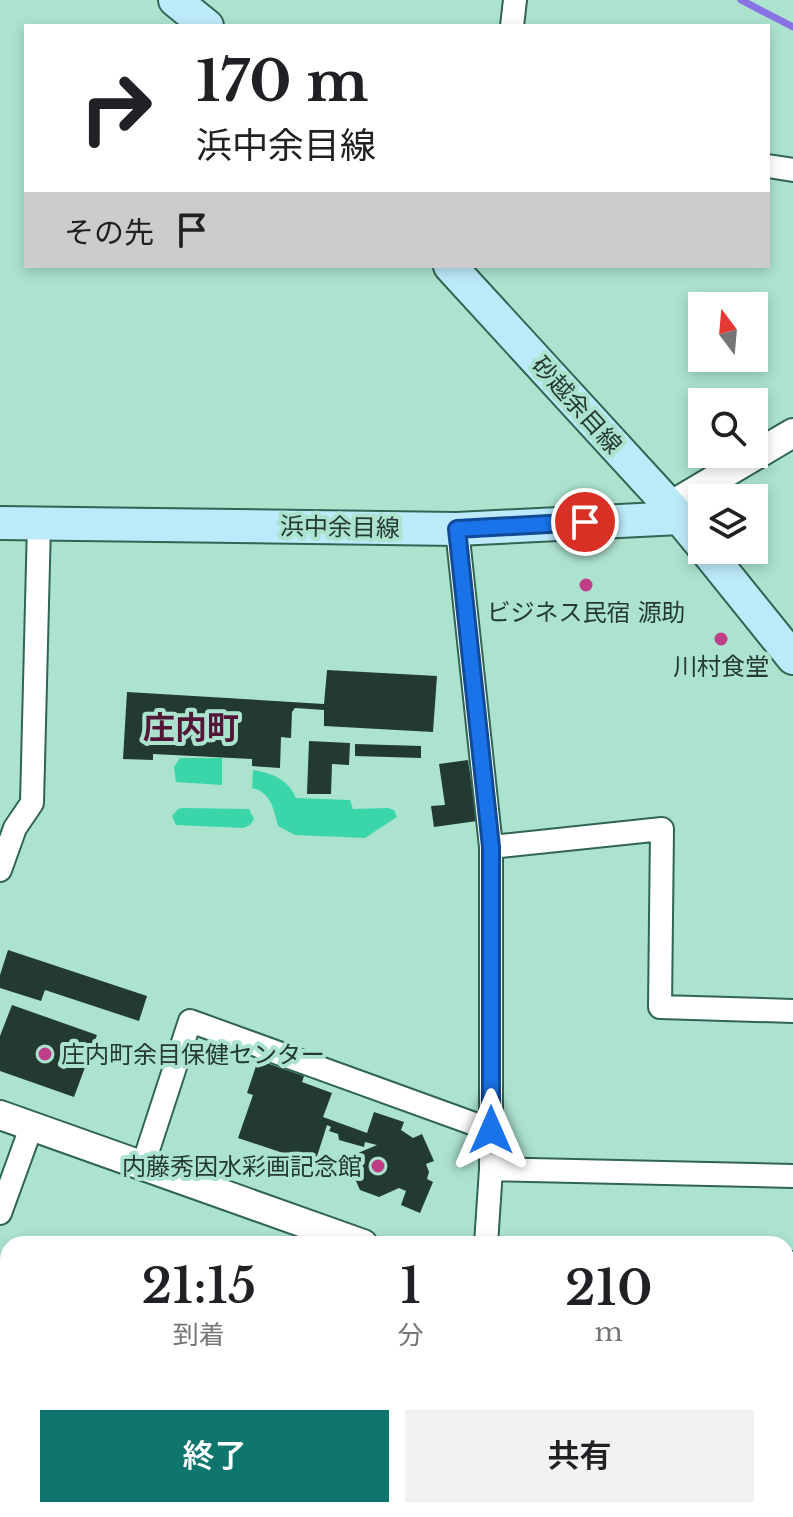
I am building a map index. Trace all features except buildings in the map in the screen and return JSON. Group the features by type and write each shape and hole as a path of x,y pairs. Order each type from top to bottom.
{"main road":[{"path":"175,0 205,24"},
{"name":"砂越余目線","path":"452,268 688,528"},
{"name":"浜中余目線","path":"0,523 457,529 675,512"},
{"path":"717,564 793,658"}],"street":[{"path":"512,24 515,0"},
{"path":"770,166 793,170"},
{"path":"675,512 793,433"},
{"path":"0,870 15,828 32,803 39,524"},
{"path":"457,529 491,847 491,1169 487,1236"},
{"path":"491,847 662,829 660,1007 793,1011"},
{"path":"143,1165 190,1021 491,1130"},
{"path":"0,1115 341,1236"},
{"path":"0,1213 32,1125"},
{"path":"491,1169 793,1176"}],"green space":[{"path":"180,758 222,758 222,785 176,782 174,767"},
{"path":"253,770 279,778 289,786 296,798 350,800 353,809 388,808 394,810 397,817 365,838 295,835 278,826 268,798 252,788"},
{"path":"183,808 249,809 254,819 243,828 176,825 172,816"}],"waterway":[{"path":"741,0 793,27"}],"place":[{"name":"ビジネス民宿 源助","path":"586,585"},
{"name":"川村食堂","path":"721,639"},
{"name":"庄内町余目保健センター","path":"45,1054"},
{"name":"内藤秀因水彩画記念館","path":"378,1166"}],"district":[{"name":"庄内町","path":"191,728"}],"route":[{"path":"491,1130 491,847 457,529 585,522"}]}
